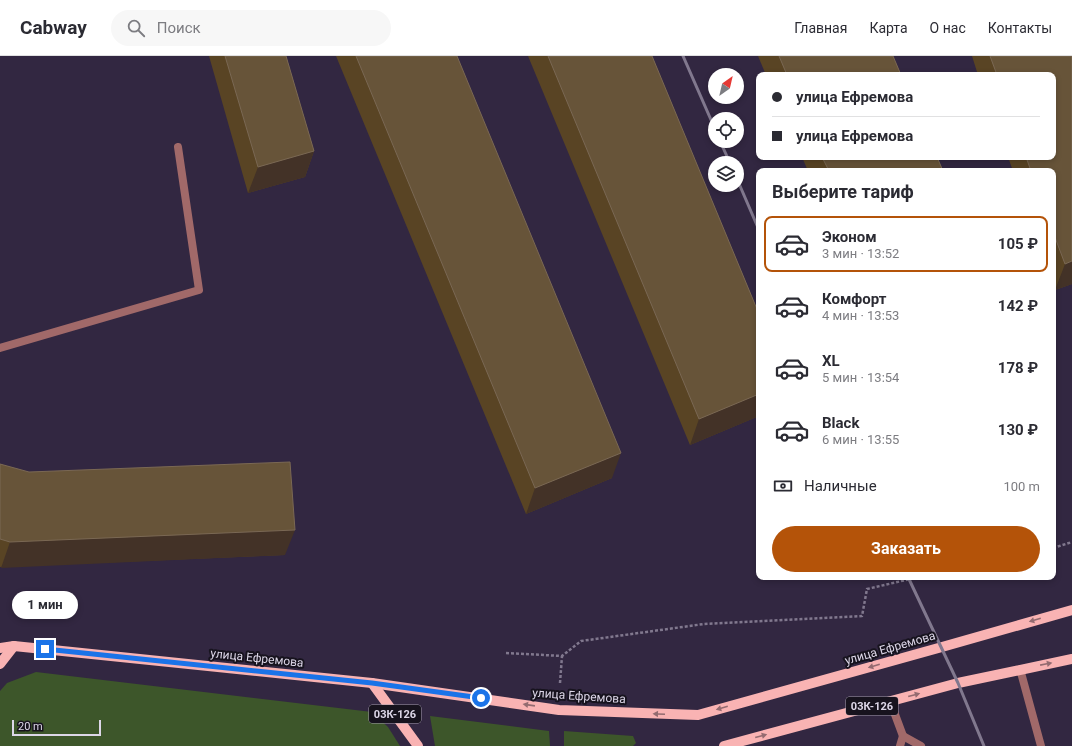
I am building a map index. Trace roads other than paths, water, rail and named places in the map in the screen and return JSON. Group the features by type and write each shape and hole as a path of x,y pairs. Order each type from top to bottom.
{"main road":[{"name":"улица Ефремова","path":"0,648 14,646 372,683 558,710 698,715 1072,610"},
{"path":"0,664 14,646"},
{"name":"03К-126","path":"724,746 958,683 1072,659"},
{"name":"03К-126","path":"372,683 418,746"}],"lane":[{"path":"0,348 199,290 178,147"},
{"path":"1020,669 1041,746"},
{"path":"890,701 903,736 900,746"},
{"path":"903,736 921,746"}],"railway":[{"path":"683,56 708,113"},
{"path":"723,148 727,156"},
{"path":"743,192 756,223"},
{"path":"909,580 958,683 984,746"}]}
